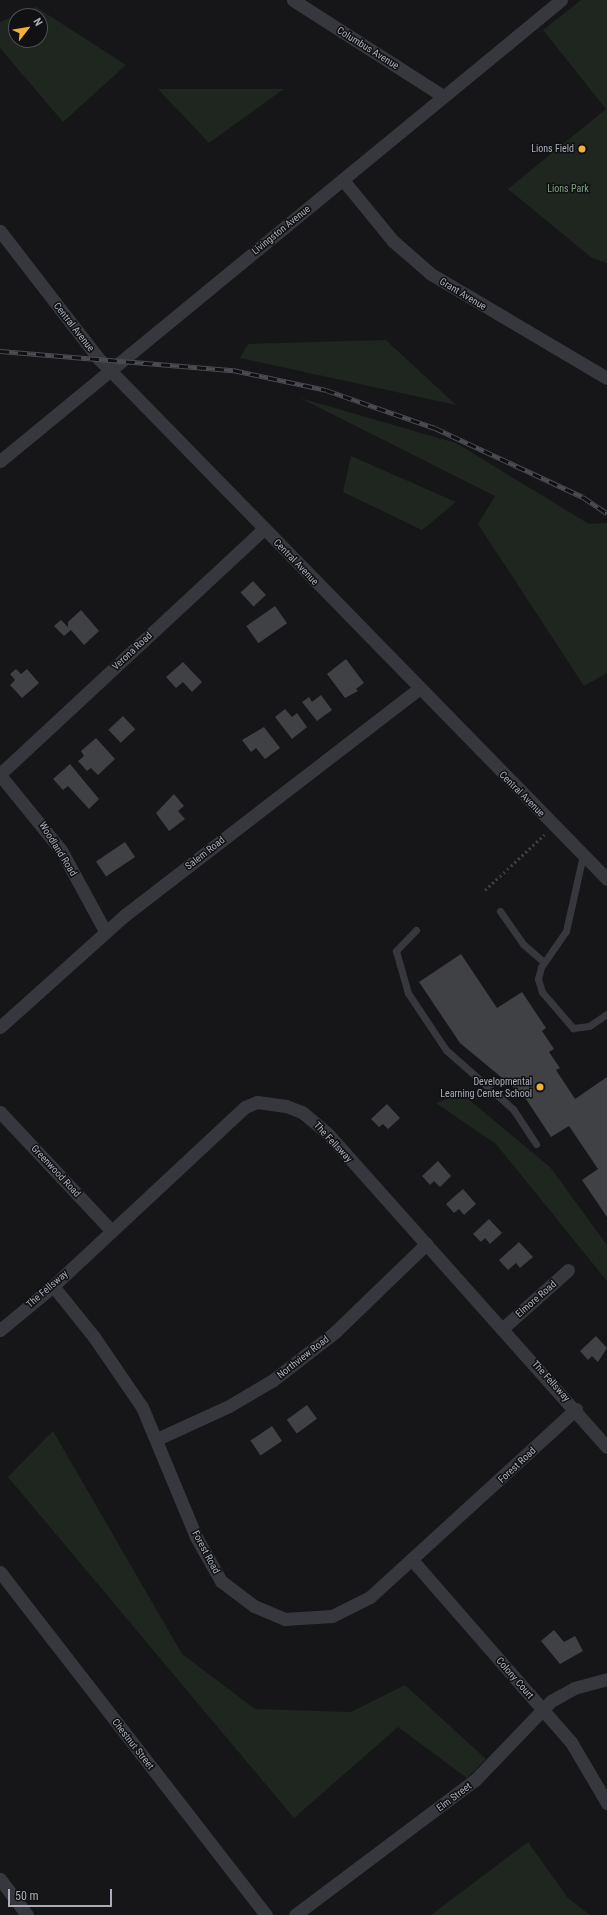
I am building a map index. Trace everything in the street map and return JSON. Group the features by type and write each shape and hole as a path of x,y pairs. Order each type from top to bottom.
{"street":[{"name":"Columbus Avenue","path":"293,0 443,96"},
{"name":"Livingston Avenue","path":"0,461 561,0"},
{"name":"Grant Avenue","path":"343,180 393,241 431,274 607,378"},
{"name":"Central Avenue","path":"0,231 109,370 264,528 418,689 607,879"},
{"name":"Verona Road","path":"0,774 264,528"},
{"name":"Salem Road","path":"0,1027 105,931 418,689"},
{"name":"Woodland Road","path":"0,774 61,850 105,931"},
{"name":"The Fellsway","path":"0,1330 53,1286 214,1134 257,1102 286,1106 316,1122 576,1409 607,1447"},
{"name":"Greenwood Road","path":"0,1112 111,1230"},
{"name":"Northview Road","path":"157,1439 229,1406 272,1380 335,1332 426,1244"},
{"name":"Elmore Road","path":"503,1328 568,1270"},
{"name":"Forest Road","path":"53,1286 118,1370 157,1439 208,1561 221,1581 238,1596 269,1614 302,1621 332,1616 370,1597 413,1561 576,1409"},
{"name":"Colony Court","path":"413,1561 571,1742 607,1803"},
{"name":"Chestnut Street","path":"0,1572 266,1915"},
{"name":"Elm Street","path":"295,1915 475,1780 508,1749 542,1708 574,1688 607,1679"},
{"path":"0,1879 27,1915"}],"lane":[{"path":"583,855 566,930 538,973 540,985 565,1023 573,1028 585,1028 607,1014"},
{"path":"500,911 523,944 544,962"},
{"path":"416,930 396,951 408,993 446,1050 513,1109 536,1144"}],"path":[{"path":"486,890 544,835"}],"green space":[{"name":"Lions Field","path":"581,0 607,0 607,263 592,258 508,189 606,109 543,30"},
{"path":"48,15 126,65 63,122 0,48 0,22 8,19 8,48 48,48"},
{"path":"158,89 284,89 209,143"},
{"path":"386,340 456,405 240,358 248,344"},
{"path":"300,398 456,443 589,524 607,523 607,673 584,686 478,524 495,496"},
{"path":"351,456 456,502 422,530 343,492"},
{"path":"462,1094 550,1167 607,1245 607,1281 496,1144 436,1103"},
{"path":"53,1431 182,1654 255,1709 351,1712 405,1685 486,1759 467,1778 398,1727 294,1818 8,1477"},
{"path":"528,1842 568,1898 590,1915 431,1915"}],"building":[{"path":"253,581 266,595 254,606 241,593"},
{"path":"275,606 287,623 258,643 246,626"},
{"path":"81,610 99,631 84,645 71,630 64,636 54,626 61,620 68,627 68,622"},
{"path":"346,659 364,683 356,689 358,691 345,698 327,674"},
{"path":"183,662 202,682 192,692 183,682 176,688 166,677"},
{"path":"16,669 21,674 27,669 39,683 22,698 10,685 15,680 10,674"},
{"path":"321,695 332,710 317,721 302,702 309,697 312,702"},
{"path":"285,709 292,717 297,713 307,727 292,739 275,717"},
{"path":"123,716 135,729 121,743 108,730"},
{"path":"264,727 280,748 265,759 256,748 251,752 242,740"},
{"path":"96,738 115,759 98,775 91,768 87,771 78,761 84,756 81,751"},
{"path":"70,764 99,799 89,809 68,786 63,790 53,779"},
{"path":"174,794 184,806 178,811 185,819 169,831 156,813"},
{"path":"125,842 135,857 106,876 96,862"},
{"name":"Developmental Learning Center School","path":"461,954 497,1008 522,992 546,1028 542,1031 554,1049 549,1052 560,1068 556,1070 575,1099 607,1077 607,1217 582,1180 598,1169 569,1126 551,1137 524,1096 460,1043 419,982"},
{"path":"387,1104 400,1118 388,1129 383,1124 379,1127 371,1119"},
{"path":"438,1161 451,1176 440,1187 434,1181 430,1185 422,1176"},
{"path":"463,1189 476,1204 464,1215 459,1209 454,1213 446,1204"},
{"path":"489,1219 502,1233 490,1244 485,1238 481,1242 473,1234"},
{"path":"519,1242 533,1257 520,1268 516,1263 508,1270 499,1260"},
{"path":"596,1336 607,1348 598,1362 592,1356 588,1360 580,1351"},
{"path":"307,1405 317,1419 297,1433 287,1420"},
{"path":"272,1426 282,1441 261,1455 250,1441"},
{"path":"554,1630 564,1642 575,1636 583,1651 560,1664 541,1641"}],"railway":[{"path":"0,351 233,370 326,390 435,428 583,497 607,513"}],"place":[{"name":"Lions Field","path":"582,149"},
{"name":"Developmental Learning Center School","path":"540,1087"}],"park label":[{"name":"Lions Park","path":"568,189"}]}
